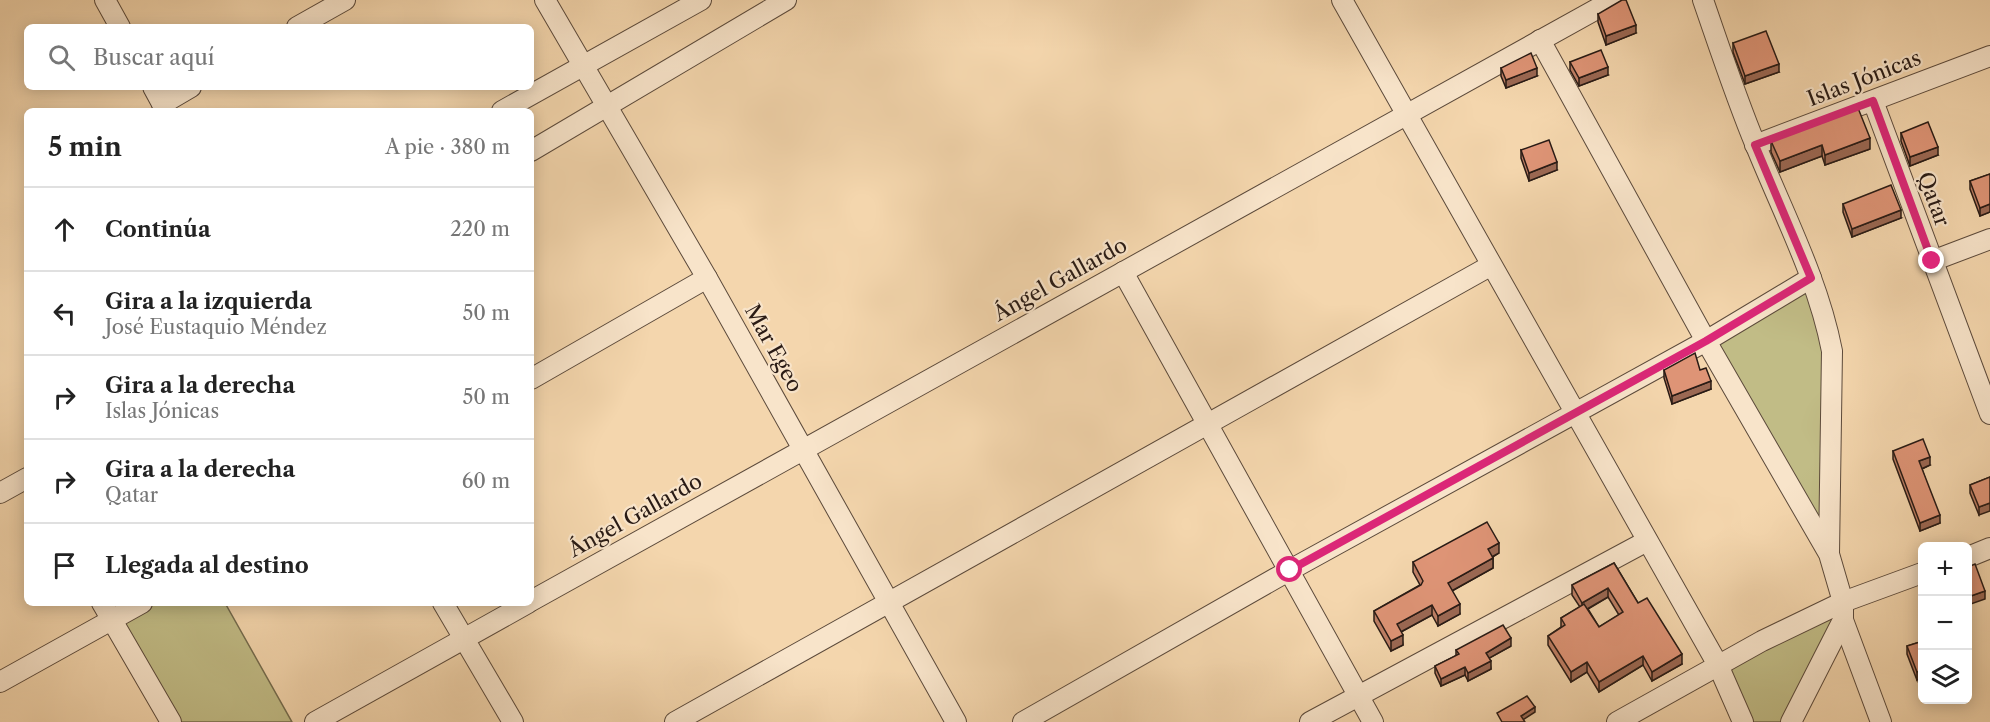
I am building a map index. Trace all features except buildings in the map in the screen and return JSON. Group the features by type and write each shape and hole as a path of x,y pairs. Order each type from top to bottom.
{"street":[{"path":"105,0 118,24"},
{"path":"302,24 345,0"},
{"name":"Mar Egeo","path":"545,0 707,278 956,722"},
{"path":"507,108 701,0"},
{"path":"534,149 786,0"},
{"path":"1342,0 1490,266 1577,413 1718,665 1743,722"},
{"name":"Ángel Gallardo","path":"534,599 1613,0"},
{"path":"1702,0 1755,145 1811,278 1832,351 1829,554 1843,611 1881,722"},
{"path":"1540,40 1706,341 1829,554"},
{"name":"Islas Jónicas","path":"1755,145 1990,56"},
{"path":"160,100 184,90"},
{"name":"Qatar","path":"1873,101 1990,414"},
{"path":"1932,261 1990,240"},
{"path":"675,722 1490,266"},
{"path":"1123,272 1373,722"},
{"path":"534,377 707,278"},
{"path":"1023,722 1290,570 1706,341 1811,278"},
{"path":"0,493 24,480"},
{"path":"1310,722 1647,541"},
{"path":"1972,555 1990,548"},
{"path":"1617,722 1718,665 1843,611 1918,575"},
{"path":"0,682 107,612 130,606"},
{"path":"445,606 513,722"},
{"name":"Ángel Gallardo","path":"315,722 522,606"},
{"path":"1791,722 1843,611"},
{"path":"107,612 171,722"}],"shaded area":[{"path":"1810,280 1828,337 1828,550 1708,341"},
{"path":"1842,603 1790,722 1746,722 1720,666"},
{"path":"149,606 227,606 292,722 171,722 116,624"}],"route":[{"path":"1290,570 1706,341 1811,278 1755,145 1873,101 1932,261"}]}
